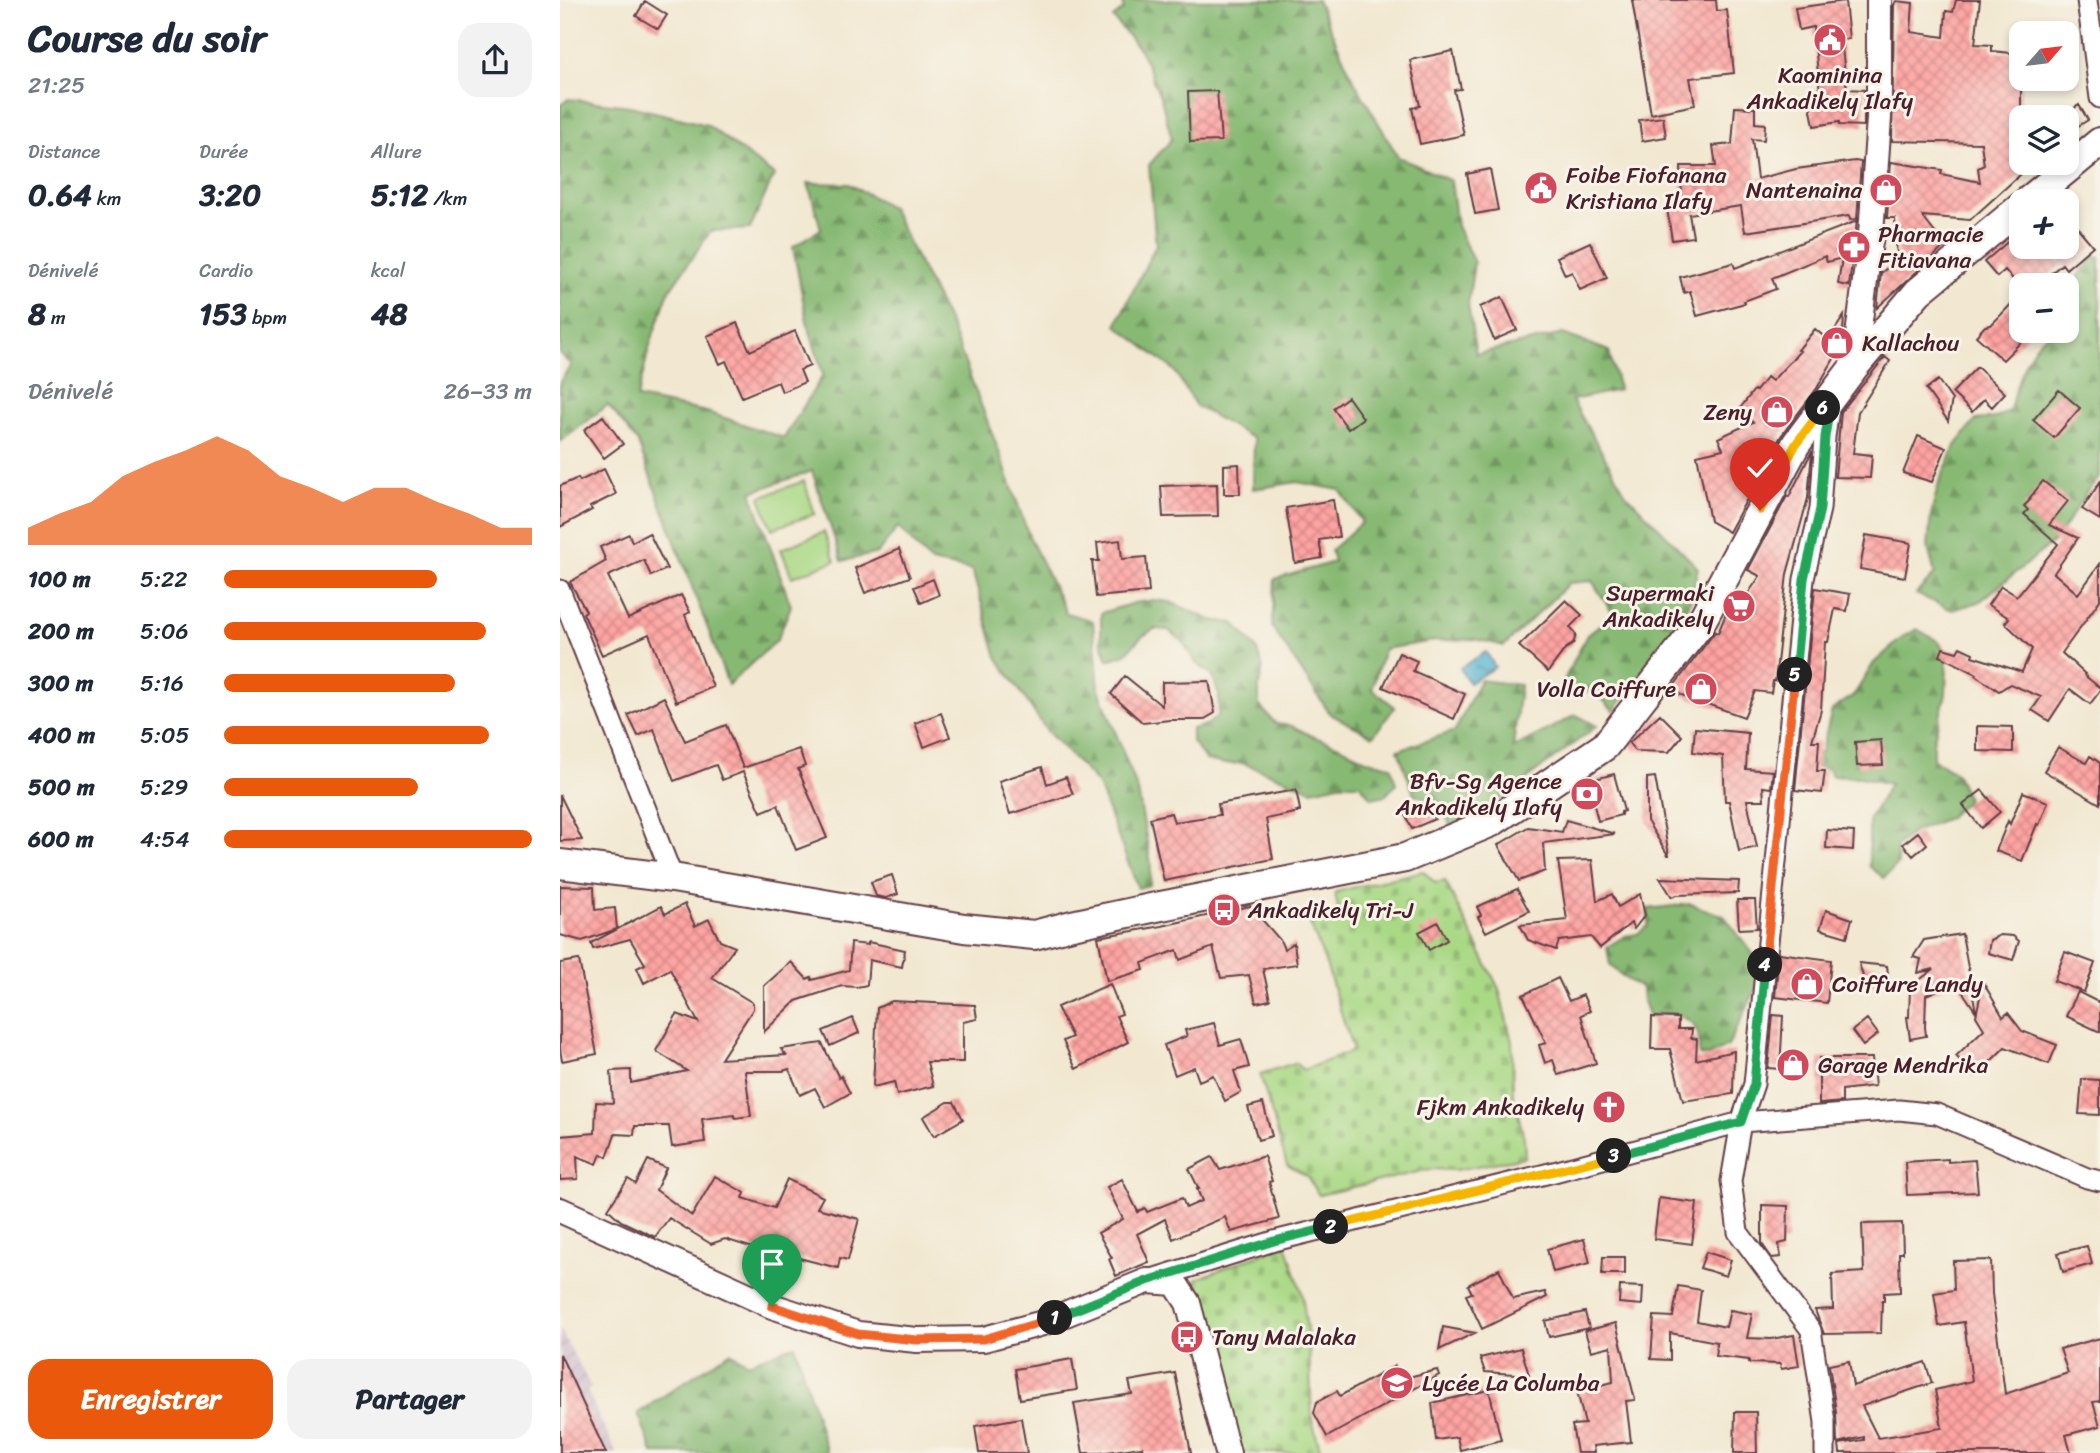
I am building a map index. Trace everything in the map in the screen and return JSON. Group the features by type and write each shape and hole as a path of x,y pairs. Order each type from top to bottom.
{"main road":[{"path":"2043,189 2100,142"},
{"path":"560,864 673,878 964,928 1034,936 1072,925 1405,858 1492,822 1605,746 1700,624 1796,444 1854,367 1918,292 2009,216"}],"street":[{"path":"1854,367 1871,234 1877,157 1879,0"},
{"path":"2087,0 2100,97"},
{"path":"1825,1453 1825,1422 1811,1330 1738,1232 1731,1181 1741,1122 1754,1084 1804,579 1820,509 1825,437 1831,399"},
{"path":"560,590 673,878"},
{"path":"560,1210 772,1306 858,1334 917,1340 984,1339 1043,1323 1147,1281 1274,1241 1741,1122 1899,1110 1937,1114 2087,1178 2100,1181"},
{"path":"1147,1281 1175,1283 1188,1303 1228,1453"}],"shaded area":[{"path":"560,1329 591,1387 587,1390 616,1453 560,1453"}],"green space":[{"path":"1123,0 1317,0 1352,77 1398,157 1451,181 1457,226 1474,263 1468,304 1476,354 1563,334 1609,351 1619,390 1572,400 1626,494 1698,568 1689,606 1614,711 1596,693 1561,686 1587,635 1613,614 1592,581 1569,583 1504,646 1475,639 1434,641 1384,649 1372,689 1395,707 1373,736 1330,714 1272,627 1275,579 1334,562 1331,550 1362,522 1340,490 1297,482 1253,489 1254,439 1196,406 1174,370 1116,325 1156,245 1149,165 1172,139 1161,99 1141,51 1113,18 1123,10"},
{"path":"568,99 630,106 707,125 774,175 750,229 711,231 669,291 651,341 637,398 707,412 784,438 823,375 807,321 793,247 821,229 808,183 849,184 891,207 951,327 1029,536 1066,613 1093,621 1099,689 1138,791 1151,864 1150,885 1138,888 1097,783 1047,731 997,657 972,570 931,562 898,527 878,553 842,561 812,471 751,492 791,606 777,640 728,685 637,441 608,405 560,442 560,382 571,365 560,354 560,105"},
{"path":"2093,257 2100,257 2100,477 2088,490 2056,540 1979,602 1952,610 1916,594 1935,574 1928,547 1931,515 1939,482 1955,447 1976,420 1996,418 2010,410 2025,365 2038,343 2079,343 2079,275"},
{"path":"804,481 815,514 772,529 760,497"},
{"path":"824,532 835,561 792,577 781,549"},
{"path":"1154,600 1170,602 1211,620 1234,623 1256,648 1263,668 1259,705 1276,724 1292,726 1366,760 1391,766 1396,784 1386,795 1372,798 1360,784 1339,784 1312,790 1243,763 1224,764 1206,760 1192,742 1192,729 1208,724 1218,716 1219,695 1212,675 1195,662 1183,642 1168,630 1154,629 1139,639 1126,654 1108,660 1101,640 1101,613"},
{"path":"1917,629 1939,642 1947,657 1946,694 1933,742 1933,759 1956,773 1968,799 1948,818 1913,832 1896,847 1898,864 1884,878 1869,866 1869,819 1890,784 1861,777 1832,776 1828,769 1803,764 1821,752 1832,710 1854,695 1874,663 1902,638"},
{"path":"1480,680 1520,685 1513,748 1576,715 1597,726 1499,800 1452,830 1441,803 1414,794 1398,750 1455,731"},
{"path":"1423,871 1435,883 1445,881 1499,989 1512,1042 1513,1094 1524,1138 1525,1157 1456,1170 1430,1169 1319,1195 1307,1176 1287,1165 1260,1074 1295,1063 1303,1070 1353,1051 1327,967 1310,923 1340,919 1335,892"},
{"path":"1690,904 1724,916 1760,966 1757,987 1728,1046 1708,1056 1699,1055 1697,1030 1686,1019 1664,1013 1649,1017 1642,988 1610,965 1607,947 1625,936 1637,934 1648,926 1648,909"},
{"path":"1286,1244 1302,1293 1309,1345 1312,1419 1321,1453 1240,1453 1215,1370 1196,1279"},
{"path":"795,1345 827,1453 653,1453 638,1413 730,1352 748,1363"}],"water":[{"path":"1486,652 1495,667 1469,683 1460,668"}],"building":[{"path":"1632,0 1716,0 1717,11 1727,10 1734,73 1690,78 1695,105 1651,114"},
{"path":"1956,0 1980,0 1975,44 1992,45 1992,51 2009,53 2009,91 2021,91 2021,105 2009,105 2009,175 2020,175 1970,220 1922,216 1945,246 1877,308 1881,273 1897,260 1895,218 1887,218 1891,162 1942,170 1941,174 1980,182 1978,168 1984,165 1981,143 1892,141 1894,5 1896,1 1913,3 1911,32 1944,37 1946,11 1953,12"},
{"path":"645,1 667,15 658,29 636,16"},
{"path":"1845,1 1849,39 1841,40 1847,89 1864,90 1864,126 1839,125 1839,122 1814,126 1808,94 1820,92 1813,27 1799,30 1795,8"},
{"path":"1453,51 1461,89 1454,90 1464,135 1420,144 1412,108 1420,106 1410,60"},
{"path":"1217,91 1221,141 1190,142 1188,92"},
{"path":"2079,105 2088,120 2079,126"},
{"path":"1735,107 1755,108 1755,123 1765,124 1764,140 1752,139 1757,179 1796,169 1861,162 1857,219 1850,220 1849,216 1745,232 1741,206 1689,214 1693,237 1672,240 1667,208 1682,205 1681,166 1716,166 1713,146 1732,144"},
{"path":"1663,117 1666,137 1642,141 1639,120"},
{"path":"1490,169 1498,210 1475,214 1467,174"},
{"path":"1857,221 1849,286 1838,284 1842,258 1827,262 1825,256 1772,278 1776,289 1744,301 1745,303 1697,316 1690,291 1684,293 1680,277 1733,263 1735,268"},
{"path":"2079,229 2093,246 2079,258"},
{"path":"2009,241 2009,259 2078,259 2066,269 2062,264 2051,273 2009,275 2005,270 1997,277 1984,262"},
{"path":"1590,242 1607,278 1580,290 1572,272 1565,275 1557,257"},
{"path":"1502,297 1517,330 1494,340 1480,307"},
{"path":"2009,306 2009,343 2020,343 2003,360 1976,336 1985,326 1991,325"},
{"path":"1844,316 1842,345 1817,388 1781,436 1729,532 1710,521 1697,455 1723,449 1718,438 1753,422 1738,411 1754,390 1756,391 1767,377 1772,381 1800,351 1798,350 1815,329 1828,340"},
{"path":"737,323 750,351 795,331 810,366 800,370 805,382 782,392 778,382 742,397 726,361 720,364 707,336"},
{"path":"1885,357 1890,361 1858,412 1853,453 1872,455 1870,478 1835,477 1841,412"},
{"path":"1977,367 2005,393 1992,407 1984,399 1972,412 1952,393"},
{"path":"1938,380 1952,400 1948,421 1926,389"},
{"path":"2059,390 2080,408 2054,438 2033,420"},
{"path":"1348,397 1363,418 1348,429 1333,408"},
{"path":"603,416 623,444 604,458 584,430"},
{"path":"1918,436 1946,448 1932,482 1903,473"},
{"path":"1812,451 1808,498 1787,574 1775,681 1771,693 1755,691 1744,717 1670,691 1715,632 1718,633 1731,602 1739,607 1760,576 1748,570"},
{"path":"1239,464 1240,494 1224,494 1224,465"},
{"path":"604,469 616,494 560,527 560,486 578,478 580,481"},
{"path":"2043,481 2068,501 2049,525 2078,538 2054,573 2078,594 2100,564 2100,600 2062,653 2100,688 2100,691 2090,704 2070,689 2049,721 2032,710 2041,697 2010,684 1999,691 1976,676 1977,674 1940,656 1943,648 1957,652 1960,647 1973,653 1972,656 2022,672 2032,649 2005,623 2009,618 1988,605 2001,586 2017,596 2058,544 2024,514 2028,510 2024,506"},
{"path":"2100,482 2100,520 2082,509"},
{"path":"1217,484 1218,516 1163,517 1161,486"},
{"path":"1333,500 1339,537 1319,540 1322,558 1295,563 1286,508"},
{"path":"649,533 667,569 651,576 644,560 608,576 628,619 681,595 690,612 685,615 713,687 676,702 649,634 602,655 583,613 586,611 570,582 606,561 600,547 629,534 632,542"},
{"path":"1866,535 1911,543 1905,577 1860,569"},
{"path":"1120,540 1122,559 1146,557 1149,592 1096,597 1092,561 1099,561 1097,543"},
{"path":"899,549 910,577 865,593 855,568"},
{"path":"933,579 939,595 921,603 914,587"},
{"path":"1815,588 1850,594 1847,611 1835,609 1828,642 1825,642 1821,710 1812,741 1819,741 1817,771 1825,771 1822,793 1795,790"},
{"path":"1566,600 1582,615 1570,627 1576,635 1573,644 1565,649 1548,672 1519,646"},
{"path":"1399,653 1417,661 1413,671 1465,694 1454,719 1383,687"},
{"path":"1125,676 1162,706 1162,682 1209,681 1215,713 1203,720 1143,723 1111,694"},
{"path":"664,697 685,741 726,725 743,768 799,749 805,766 798,769 827,838 796,850 778,805 761,812 743,772 722,780 716,765 674,781 654,729 638,736 628,715"},
{"path":"941,713 950,737 924,747 915,723"},
{"path":"1660,714 1682,736 1669,752 1635,751 1629,743"},
{"path":"1977,726 2013,727 2013,752 1977,751"},
{"path":"1695,728 1748,733 1746,769 1773,771 1771,788 1763,787 1764,800 1747,800 1757,847 1739,851 1729,801 1725,801 1723,756 1693,752"},
{"path":"1881,740 1883,765 1857,766 1855,742"},
{"path":"2058,747 2086,763 2090,756 2100,763 2100,804 2044,771"},
{"path":"1042,767 1047,784 1066,777 1073,794 1010,814 999,781"},
{"path":"1614,774 1624,811 1621,815 1598,821 1588,781"},
{"path":"1655,777 1669,855 1647,821 1647,778"},
{"path":"1296,790 1299,812 1266,819 1273,859 1164,881 1150,818 1171,813 1174,822 1220,815 1218,804"},
{"path":"1982,790 2000,812 1981,828 1963,805"},
{"path":"2023,792 2048,802 2022,861 1996,851"},
{"path":"560,795 582,840 560,841"},
{"path":"1428,804 1435,819 1412,829 1405,815"},
{"path":"1566,820 1615,834 1543,843 1545,871 1519,881 1498,845 1528,827 1562,832"},
{"path":"1827,830 1854,832 1853,850 1826,848"},
{"path":"1918,832 1927,844 1913,856 1903,844"},
{"path":"1592,860 1597,901 1612,894 1618,907 1640,894 1645,915 1634,929 1631,923 1600,948 1591,937 1559,941 1556,950 1528,940 1520,925 1567,920 1558,861"},
{"path":"892,875 898,894 886,898 876,896 871,882"},
{"path":"1660,878 1739,881 1738,893 1672,897"},
{"path":"560,886 594,887 595,910 615,908 617,929 582,941 560,935"},
{"path":"1517,889 1529,911 1486,932 1478,917 1481,915 1477,907"},
{"path":"1737,900 1755,900 1757,928 1739,929"},
{"path":"685,904 695,926 709,919 720,941 735,947 712,978 753,1003 753,1009 721,1059 786,1055 781,1049 822,1043 839,1078 841,1076 850,1093 825,1107 815,1088 800,1095 789,1069 745,1071 751,1116 702,1119 705,1142 672,1147 669,1126 635,1126 634,1135 615,1134 607,1157 601,1154 597,1164 577,1156 578,1179 560,1180 560,1136 595,1133 596,1102 613,1103 611,1071 631,1070 631,1083 687,1071 656,1051 677,1014 698,1022 670,969 644,983 637,968 645,964 630,939 593,949 591,943 661,906 665,914"},
{"path":"1250,906 1280,940 1284,949 1294,943 1297,964 1263,969 1270,1000 1256,1003 1249,975 1221,978 1213,947 1180,960 1177,950 1142,963 1144,970 1107,981 1098,937"},
{"path":"1826,910 1852,919 1847,937 1820,929"},
{"path":"1438,922 1447,940 1429,950 1419,932"},
{"path":"1962,934 1976,1012 1956,982 1926,995 1926,1036 1910,1039 1907,1017 1910,987 1934,969 1918,973 1921,959 1913,957 1924,940"},
{"path":"2000,935 2013,936 2019,941 2013,960 1988,953 1990,940"},
{"path":"868,942 905,950 902,967 869,960 867,985 842,986 796,1001 764,1032 764,986 791,962 807,979 811,977 812,980 849,970 851,943 868,945"},
{"path":"2065,952 2095,963 2084,992 2054,981"},
{"path":"1779,953 1831,960 1827,1003 1775,997"},
{"path":"579,960 597,1054 562,1061 560,963"},
{"path":"1859,963 1887,966 1889,981 1866,987"},
{"path":"1558,978 1569,1001 1583,995 1590,1011 1581,1015 1596,1063 1558,1075 1553,1060 1545,1063 1539,1045 1546,1043 1523,995"},
{"path":"1983,982 2003,1017 2008,1013 2022,1031 2057,1045 2049,1064 2005,1047 1976,1076 1956,1056 1984,1029 1976,1016"},
{"path":"1110,984 1122,1014 1116,1016 1128,1042 1076,1069 1063,1041 1072,1037 1057,1007"},
{"path":"2078,992 2100,1003 2100,1032 2066,1016"},
{"path":"892,1001 975,1005 977,1019 963,1022 963,1062 927,1062 933,1086 897,1095 894,1082 873,1087 877,1008"},
{"path":"1773,1015 1783,1016 1780,1069 1768,1068"},
{"path":"1652,1017 1678,1018 1678,1029 1692,1029 1691,1038 1697,1039 1696,1060 1734,1051 1733,1094 1683,1101 1670,1049 1651,1049"},
{"path":"853,1018 859,1033 830,1046 823,1031"},
{"path":"1867,1019 1878,1034 1863,1046 1852,1031"},
{"path":"1214,1023 1220,1045 1241,1039 1249,1067 1234,1071 1241,1092 1225,1101 1213,1075 1199,1081 1194,1067 1175,1075 1164,1045 1187,1036 1185,1030"},
{"path":"1819,1058 1872,1058 1875,1086 1842,1090 1842,1102 1819,1104"},
{"path":"2082,1079 2100,1080 2100,1115 2079,1114"},
{"path":"948,1102 954,1102 963,1119 934,1136 923,1117"},
{"path":"1263,1103 1272,1136 1258,1140 1248,1107"},
{"path":"1264,1156 1279,1219 1231,1232 1225,1217 1173,1239 1165,1219 1137,1234 1149,1262 1116,1276 1109,1259 1112,1258 1098,1233 1123,1219 1107,1187 1122,1179 1138,1212 1145,1208 1147,1212 1182,1198 1186,1208 1202,1201 1189,1169 1212,1157 1220,1170"},
{"path":"1948,1159 1948,1162 1975,1160 1978,1192 1907,1195 1905,1162"},
{"path":"648,1160 666,1168 656,1190 692,1216 715,1176 745,1193 743,1198 774,1208 787,1179 823,1197 817,1208 859,1219 848,1260 840,1258 838,1268 795,1257 790,1270 763,1259 766,1252 725,1239 711,1244 669,1218 655,1237 621,1221 608,1209 628,1179 636,1184"},
{"path":"1659,1198 1697,1203 1692,1244 1654,1239"},
{"path":"1762,1205 1788,1206 1787,1242 1779,1244 1781,1257 1772,1258 1762,1244"},
{"path":"1902,1223 1903,1253 1899,1253 1900,1292 1884,1293 1881,1333 1824,1334 1815,1310 1833,1309 1832,1274 1864,1272 1862,1224"},
{"path":"1584,1239 1590,1263 1553,1272 1547,1249"},
{"path":"2087,1246 2092,1264 2063,1272 2058,1253"},
{"path":"1706,1252 1731,1260 1726,1276 1700,1268"},
{"path":"1603,1257 1625,1257 1625,1274 1602,1274"},
{"path":"1991,1260 1992,1294 2005,1394 2068,1373 2060,1349 2100,1338 2100,1401 2093,1402 2100,1426 2066,1435 2071,1453 1840,1453 1839,1444 1864,1440 1864,1437 1837,1443 1836,1411 1829,1365 1849,1361 1853,1386 1925,1362 1932,1383 1862,1406 1878,1438 1942,1428 1935,1390 1972,1381 1964,1322 1939,1326 1934,1293 1954,1290 1953,1261"},
{"path":"1499,1269 1513,1299 1545,1292 1547,1297 1482,1329 1466,1295 1472,1293 1468,1285"},
{"path":"1620,1286 1643,1287 1642,1305 1619,1303"},
{"path":"1678,1286 1701,1290 1697,1321 1726,1327 1730,1310 1752,1314 1747,1338 1771,1339 1794,1335 1799,1366 1781,1369 1780,1364 1749,1363 1749,1360 1715,1356 1717,1342 1670,1333 1670,1360 1651,1359 1654,1316 1673,1317"},
{"path":"1585,1312 1589,1328 1549,1337 1545,1321"},
{"path":"1616,1323 1635,1400 1626,1401 1631,1442 1593,1446 1594,1453 1577,1453 1572,1425 1585,1424 1577,1391 1613,1382 1611,1346 1591,1351 1585,1331"},
{"path":"1443,1327 1475,1333 1439,1350"},
{"path":"1521,1348 1529,1375 1485,1372 1480,1358"},
{"path":"560,1354 606,1453 560,1453"},
{"path":"1072,1359 1077,1390 1020,1399 1015,1369"},
{"path":"1395,1366 1400,1379 1437,1370 1439,1375 1327,1437 1314,1413 1317,1402 1337,1391 1340,1396"},
{"path":"1175,1373 1191,1453 1143,1453 1142,1447 1083,1453 1074,1403 1132,1394 1129,1381"},
{"path":"1489,1390 1501,1440 1460,1450 1457,1437 1436,1440 1432,1403"},
{"path":"1735,1412 1756,1412 1757,1453 1734,1453"},
{"path":"1021,1418 1027,1453 979,1453 975,1426"}],"place":[{"name":"Kaominina Ankadikely Ilafy","path":"1830,40"},
{"name":"Foibe Fiofanana Kristiana Ilafy","path":"1541,188"},
{"name":"Nantenaina","path":"1886,190"},
{"name":"Pharmacie Fitiavana","path":"1854,247"},
{"name":"Kallachou","path":"1837,343"},
{"name":"Zeny","path":"1777,412"},
{"name":"Supermaki Ankadikely","path":"1739,606"},
{"name":"Volla Coiffure","path":"1701,689"},
{"name":"Bfv-Sg Agence Ankadikely Ilafy","path":"1587,794"},
{"name":"Ankadikely Tri-J","path":"1224,910"},
{"name":"Coiffure Landy","path":"1807,984"},
{"name":"Garage Mendrika","path":"1793,1065"},
{"name":"Fjkm Ankadikely","path":"1609,1107"},
{"name":"Tany Malalaka","path":"1187,1337"},
{"name":"Lycée La Columba","path":"1397,1383"}],"route":[{"path":"772,1306 858,1334 917,1340 984,1339 1043,1323 1147,1281 1274,1241 1741,1122 1754,1084 1804,579 1820,509 1825,437 1831,399 1796,444 1760,510"}]}
